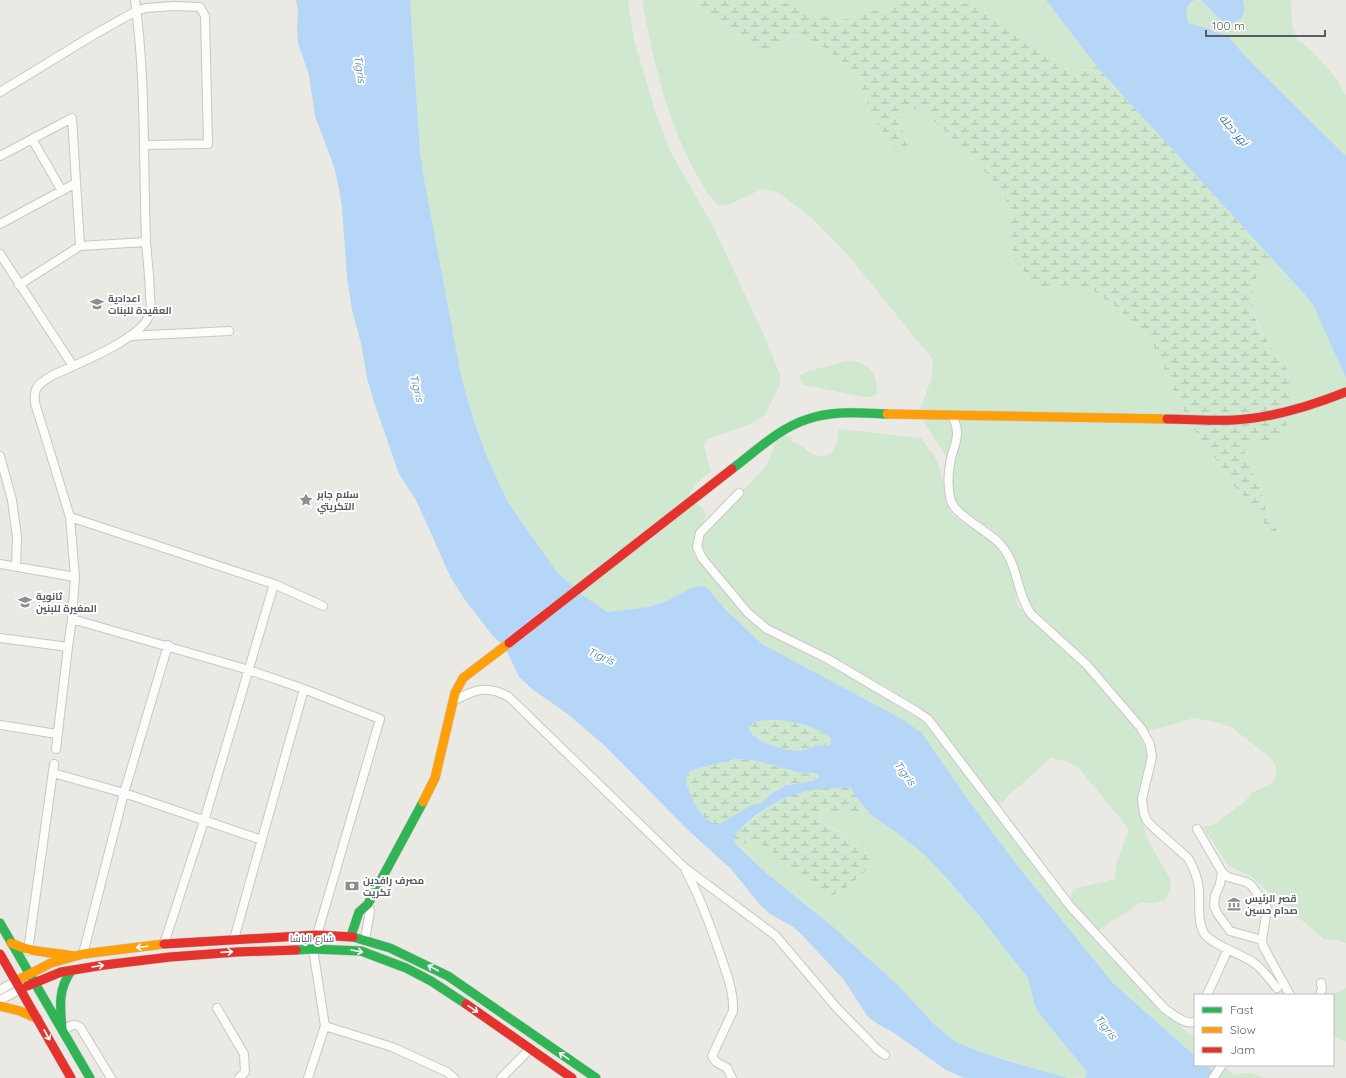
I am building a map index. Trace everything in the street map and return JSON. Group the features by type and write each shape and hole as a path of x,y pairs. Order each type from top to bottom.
{"main road":[{"path":"351,936 359,912 368,904 429,792 439,764 460,682 470,672 778,434 806,420 837,413 1234,420 1255,418 1289,411 1346,392"},
{"path":"0,923 28,974 90,1078"},
{"path":"16,981 51,963 78,955 164,944 234,939 317,935 351,936 365,939 405,954 448,976 596,1078"},
{"path":"11,944 28,951 39,953 78,955"},
{"name":"شارع الباشا","path":"21,989 52,975 71,970 197,954 313,949 361,951 406,968 452,995 572,1078"},
{"path":"0,954 71,1078"},
{"path":"62,1030 61,992 64,980 71,970"},
{"path":"0,1006 20,1011 38,1019"}],"street":[{"path":"56,749 72,619 75,577 70,517 34,396 36,388 40,383 130,336 144,324 150,315 150,284 146,242 144,145 139,40 135,0"},
{"path":"0,92 90,37 136,11 146,8 174,6 200,7 205,16 208,144 144,145"},
{"path":"0,156 72,118 80,246"},
{"path":"32,139 62,191"},
{"path":"0,224 76,183"},
{"path":"19,285 80,246 146,242"},
{"path":"0,254 73,366"},
{"path":"130,336 229,331"},
{"path":"952,415 958,432 949,472 950,495 953,506 960,513 995,538 1003,547 1014,565 1025,605 1031,614 1087,665 1141,728 1150,744 1152,757 1142,799 1144,813 1147,821 1192,863 1198,883 1200,915 1204,932 1210,938 1254,963 1289,994"},
{"path":"0,456 12,500 17,537 16,567"},
{"path":"739,493 700,533 697,547 702,558 748,613 767,629 828,659 928,719 1070,906 1164,1008 1189,1024 1194,1022"},
{"path":"70,517 274,584 323,606"},
{"path":"0,564 75,577"},
{"path":"164,944 204,820 274,584"},
{"path":"72,619 168,645 249,670 304,689 380,719 317,935"},
{"path":"0,638 68,647"},
{"path":"78,955 168,645"},
{"path":"234,939 304,689"},
{"path":"454,701 477,690 490,690 509,698 685,868 776,936 836,1007 875,1047 885,1055"},
{"path":"0,725 57,734"},
{"path":"28,951 54,764"},
{"path":"53,773 124,793 262,840"},
{"path":"1197,829 1222,872 1228,877 1251,885 1265,904 1266,909 1262,940 1263,946 1279,984"},
{"path":"685,868 706,913 728,977 734,1005 733,1011 712,1056 716,1062 727,1068 732,1078"},
{"path":"1222,872 1214,903 1217,913 1230,932 1262,940"},
{"path":"365,939 370,911 368,904"},
{"path":"308,1078 325,1026 313,949"},
{"path":"1207,994 1228,949"},
{"path":"0,990 16,981"},
{"path":"1320,994 1322,982"},
{"path":"1273,994 1279,984"},
{"path":"0,1000 21,989"},
{"path":"216,1008 244,1054 245,1072 239,1078"},
{"path":"62,1030 72,1025 80,1027 110,1078"},
{"path":"325,1026 392,1047 446,1072 454,1078"},
{"path":"501,1078 530,1049"},
{"path":"1213,1078 1221,1066"}],"green space":[{"path":"410,0 628,0 634,40 655,111 670,151 713,226 767,342 780,375 780,385 765,415 750,424 708,439 704,445 711,471 696,484 690,493 694,502 703,508 706,515 694,538 694,555 754,624 766,634 857,680 928,725 1078,921 1148,997 1194,1038 1194,1055 1113,983 1017,865 966,797 922,733 902,719 762,644 725,609 710,591 689,589 665,602 648,607 607,612 584,596 557,572 508,502 489,462 473,418 462,380 420,152"},
{"path":"642,0 693,0 760,51 771,50 789,38 795,37 801,37 809,40 827,49 843,62 856,76 861,83 866,100 883,134 890,143 905,154 909,149 903,134 901,120 903,115 909,110 915,109 920,110 930,117 966,151 1001,189 1011,212 1012,257 1041,288 1071,285 1094,291 1119,309 1153,344 1180,405 1204,445 1223,468 1232,485 1241,492 1275,538 1279,535 1267,511 1263,501 1261,487 1248,464 1245,452 1249,443 1276,438 1276,353 1263,334 1257,321 1252,304 1251,291 1262,270 1274,261 1313,305 1346,378 1346,943 1337,940 1325,940 1249,875 1227,864 1203,827 1213,825 1243,803 1253,792 1271,784 1276,776 1276,767 1271,758 1231,727 1216,722 1194,718 1153,730 1148,730 1083,656 1032,610 1029,605 1015,560 1005,543 991,529 961,509 953,497 948,459 925,424 920,411 932,376 933,360 847,254 812,218 778,192 762,189 728,205 718,205 709,195 686,155 669,112 656,68"},
{"path":"693,0 782,0 785,3 834,20 848,19 903,2 953,2 973,5 985,9 1002,20 1033,44 1073,70 1088,71 1097,67 1274,261 1263,269 1253,285 1253,311 1263,335 1279,357 1290,377 1292,396 1291,406 1286,426 1282,433 1274,439 1249,443 1245,452 1248,464 1261,487 1265,508 1279,535 1279,538 1275,538 1241,492 1232,485 1223,468 1204,445 1180,405 1153,344 1119,309 1094,291 1071,285 1041,288 1023,271 1012,257 1011,212 1001,189 966,151 942,128 920,110 909,110 903,115 901,120 903,134 909,149 905,154 900,153 889,142 878,126 855,74 850,68 825,48 815,42 796,36 785,39 772,50 765,52 760,51"},
{"path":"782,0 1046,0 1097,67 1088,71 1073,70 1033,44 1002,20 834,20 785,3"},
{"path":"1195,0 1203,3 1213,13 1244,5 1243,0 1291,0 1292,24 1297,39 1311,50 1336,78 1346,96 1346,156 1253,64 1228,37 1189,23 1187,10 1189,4"},
{"path":"850,360 868,367 876,381 877,394 870,397 863,397 804,385 800,381 800,376 806,372"},
{"path":"839,429 921,438 936,459 940,469 948,507 951,513 961,522 986,536 1003,556 1013,580 1018,606 1080,663 1133,725 1146,749 1148,759 1138,802 1138,810 1148,840 1170,879 1170,890 1165,900 1155,903 1140,903 1099,930 1072,902 1071,896 1073,889 1115,879 1116,864 1128,832 1128,828 1078,767 1066,761 1051,758 1004,801 998,804 933,719 885,686 778,631 752,613 701,551 701,540 707,529 766,466 780,435 791,437 792,442 800,445 813,454 825,456 833,450"},
{"path":"771,720 794,722 809,726 830,737 830,745 820,745 799,751 793,751 770,745 756,738 751,733 749,728 751,725 758,721"},
{"path":"736,759 756,761 796,771 816,773 819,776 813,781 787,785 769,795 762,803 747,808 719,824 713,823 701,813 691,797 686,781 687,775 694,769"},
{"path":"850,787 870,814 828,811 822,812 820,818 825,825 864,846 869,858 865,871 846,888 833,895 823,893 799,876 770,850 760,844 749,842 739,846 734,842 736,833 765,809 784,798 810,790"},
{"path":"828,811 870,814 924,854 950,882 1016,960 1028,978 1033,998 1039,1013 1082,1066 1087,1073 1086,1077 1068,1078 1056,1075 981,1052 956,1042 934,1024 897,984 832,926 765,872 739,846 749,842 760,844 836,894 846,888 865,871 864,846 822,822 821,814"},
{"path":"1346,987 1346,1042 1334,1036 1334,994 1342,991"},
{"path":"1207,1066 1224,1066 1235,1076 1249,1073 1263,1078 1220,1078"}],"water":[{"name":"Tigris","path":"296,0 410,0 420,152 462,380 473,418 489,462 508,502 557,572 584,596 607,612 648,607 665,602 689,589 699,586 705,587 725,609 762,644 902,719 922,733 966,797 1017,865 1113,983 1194,1055 1194,1066 1207,1066 1220,1078 1085,1078 1087,1073 1035,1006 1028,978 981,918 924,854 870,814 850,787 802,792 781,800 761,812 743,826 736,834 734,840 736,844 765,872 832,926 897,984 934,1024 956,1042 1008,1061 1068,1078 964,1078 946,1070 894,1033 868,1017 844,980 802,935 792,926 770,914 762,907 731,869 689,831 603,744 565,712 532,689 519,677 505,647 492,635 465,600 451,578 416,500 399,474 374,402 367,378 361,343 352,310 347,277 342,207 338,184 334,167 315,116 309,75 298,43 298,11","holes":["758,721 786,721 816,729 830,737 830,745 817,745 802,751 793,751 770,745 756,738 751,733 749,728","736,759 744,759 802,773 817,774 819,776 813,781 787,785 769,795 762,803 752,805 719,824 713,823 701,813 691,797 686,781 687,775 695,769"]},
{"name":"نهر دجلة","path":"1046,0 1195,0 1189,4 1187,10 1189,23 1228,37 1253,64 1346,156 1346,378 1313,305 1307,297 1097,67"},
{"path":"1200,0 1243,0 1243,14 1239,20 1233,23 1227,22 1218,17"}],"traffic: fast":[{"path":"732,469 787,428 808,419 837,413 887,414"},
{"path":"351,936 359,912 368,904 423,802"},
{"path":"0,923 90,1078"},
{"path":"353,937 390,948 448,976 596,1078"},
{"path":"296,950 313,949 361,951 406,968 431,981 466,1004"},
{"path":"62,1028 62,991 71,971"}],"traffic: slow":[{"path":"887,414 1167,419"},
{"path":"423,802 435,778 455,693 463,678 509,643"},
{"path":"11,943 26,949 74,956"},
{"path":"16,981 51,963 83,954 164,944"},
{"path":"0,1006 20,1011 38,1019"}],"traffic: jam":[{"path":"1167,419 1226,420 1263,417 1319,402 1346,392"},
{"path":"509,643 732,469"},
{"path":"164,944 317,935 353,937"},
{"path":"27,986 61,972 104,965 170,957 237,952 296,950"},
{"path":"0,954 71,1078"},
{"path":"466,1004 572,1078"}],"place":[{"name":"اعدادية العقيدة للبنات","path":"97,304"},
{"name":"سلام جابر التكريتي","path":"306,500"},
{"name":"ثانوية المغيرة للبنين","path":"25,602"},
{"name":"مصرف رافدين تكريت","path":"352,886"},
{"name":"قصر الرئيس صدام حسين","path":"1234,904"}]}
